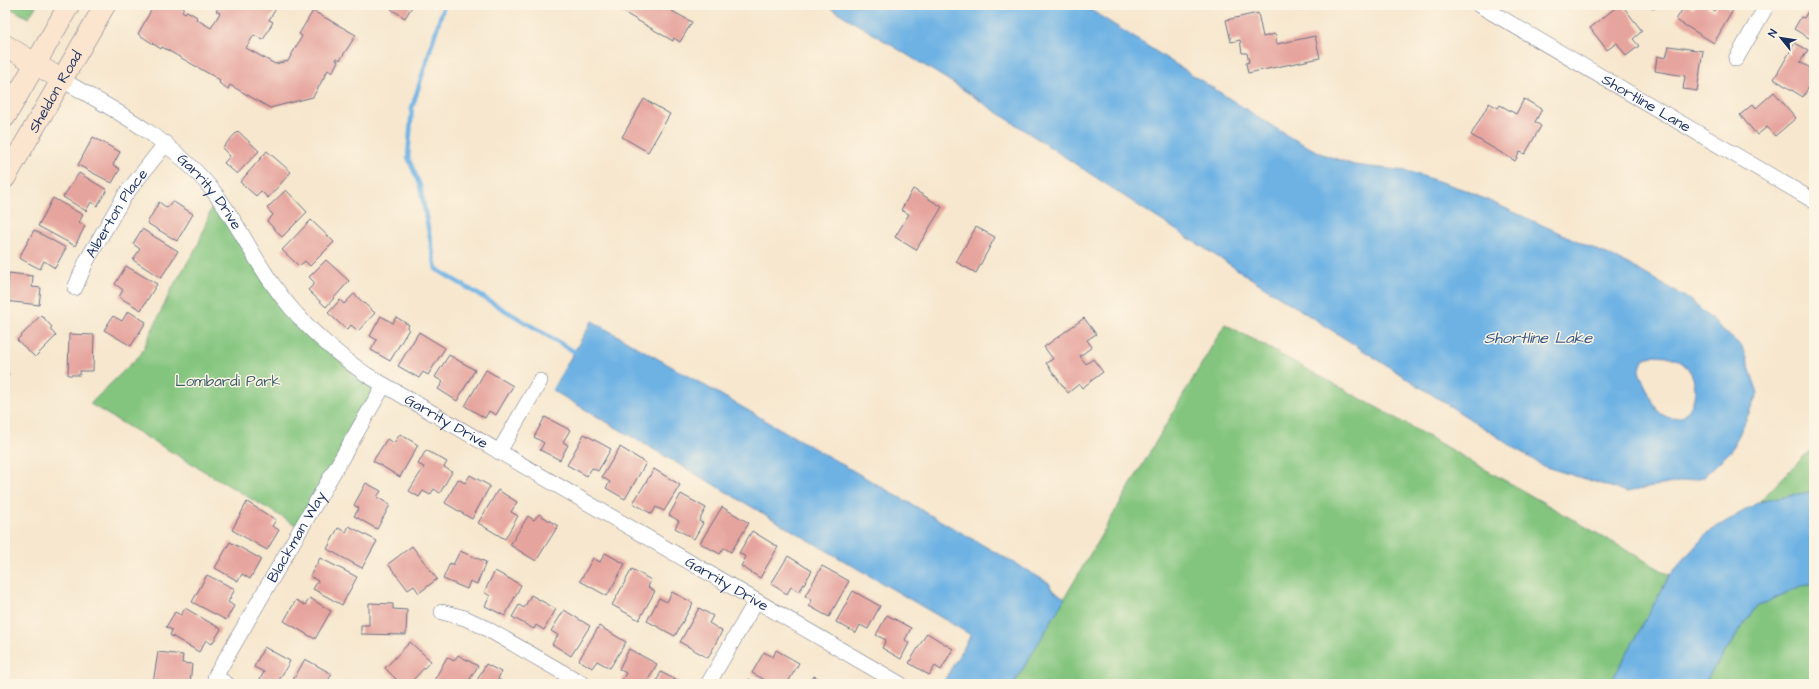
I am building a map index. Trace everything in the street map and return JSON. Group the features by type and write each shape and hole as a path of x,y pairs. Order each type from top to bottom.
{"main road":[{"name":"Sheldon Road","path":"5,117 69,5"},
{"name":"Sheldon Road","path":"5,178 105,5"},
{"path":"5,45 62,80"}],"street":[{"name":"Shortline Lane","path":"1479,5 1814,201"},
{"path":"1736,59 1767,5"},
{"name":"Garrity Drive","path":"62,80 133,120 166,144 191,166 214,191 230,214 274,286 294,313 318,338 344,359 384,385 900,684"},
{"name":"Alberton Place","path":"75,288 87,260 125,195 166,144"},
{"path":"499,452 540,381"},
{"name":"Blackman Way","path":"227,684 215,677 384,385"},
{"path":"708,684 756,601"},
{"path":"442,612 465,618 482,626 583,684"}],"green space":[{"path":"5,5 37,5 28,18"},
{"name":"Lombardi Park","path":"214,201 278,301 384,385 301,528 90,404 141,354 172,288 198,245"},
{"path":"1225,324 1385,412 1670,575 1610,684 1014,684"},
{"path":"1814,446 1814,491 1759,502"},
{"path":"1814,584 1814,684 1707,684 1708,677 1756,607 1801,586"}],"water":[{"name":"Shortline Lake","path":"826,5 1083,5 1288,136 1322,154 1354,165 1407,171 1465,190 1628,264 1690,300 1742,347 1758,393 1732,450 1703,477 1627,492 1543,466 1148,212 953,83","holes":["1655,355 1668,356 1684,365 1692,376 1695,388 1693,400 1688,411 1680,417 1670,418 1658,411 1639,372 1643,359"]},
{"path":"592,321 1049,583 1052,590 1065,598 1014,684 942,684 971,635 552,390"},
{"path":"1814,491 1814,584 1801,586 1756,607 1708,677 1707,684 1610,684 1670,575 1708,532 1759,502"}],"building":[{"path":"154,5 181,5 184,7 182,11 185,13 187,11 197,17 196,19 211,28 220,13 216,11 220,5 283,5 280,9 277,7 269,20 273,22 263,40 254,35 246,48 275,64 288,61 302,36 299,34 313,11 356,35 340,60 337,58 336,60 338,61 332,73 328,70 313,97 270,108 230,85 228,89 219,83 220,80 162,47 161,49 138,34"},
{"path":"394,5 413,5 405,18 391,9"},
{"path":"611,5 672,5 675,7 672,11 692,22 680,42 674,38 673,41"},
{"path":"1619,5 1622,5 1642,31 1633,39 1639,46 1626,56 1617,43 1607,50 1590,28"},
{"path":"1646,5 1656,5 1654,9"},
{"path":"1685,5 1694,8 1696,5 1705,5 1714,11 1718,5 1724,5 1733,10 1714,43 1676,20"},
{"path":"1812,5 1814,5 1814,41 1794,29 1801,17 1804,18"},
{"path":"1258,13 1263,37 1275,34 1277,44 1315,36 1320,58 1248,73 1246,63 1249,62 1247,53 1242,53 1240,40 1231,42 1226,20"},
{"path":"1795,43 1808,50 1800,62 1814,70 1814,78 1803,97 1774,79"},
{"path":"1669,46 1703,51 1697,91 1683,89 1685,76 1655,71 1657,56 1666,58"},
{"path":"1774,92 1796,118 1775,136 1767,127 1757,135 1740,115 1753,104 1756,108"},
{"path":"644,99 670,114 648,152 622,137"},
{"path":"1524,99 1542,109 1535,122 1541,126 1525,154 1520,152 1515,161 1471,135 1489,103 1498,108 1500,105 1516,114"},
{"path":"238,131 259,151 237,174 224,163 230,156 222,148"},
{"path":"93,137 120,152 113,165 120,169 112,183 78,165"},
{"path":"267,151 291,172 268,198 261,191 256,196 240,182"},
{"path":"79,173 107,190 97,206 91,202 86,211 63,197"},
{"path":"913,189 942,207 916,250 895,237 909,214 901,210"},
{"path":"286,190 307,212 282,237 267,221 273,215 267,208"},
{"path":"53,198 83,215 79,222 85,226 75,246 38,226"},
{"path":"172,201 193,214 177,241 147,223 159,202 167,208"},
{"path":"311,220 334,242 310,266 305,261 299,266 282,250"},
{"path":"976,227 995,237 976,273 956,262"},
{"path":"142,229 178,251 161,278 133,260 140,249 133,244"},
{"path":"34,230 66,248 55,268 44,261 40,269 19,258"},
{"path":"326,260 349,281 326,307 308,290 315,283 309,277"},
{"path":"126,266 157,284 141,310 119,297 123,290 115,284"},
{"path":"9,273 33,276 32,287 41,288 39,305 5,301"},
{"path":"354,294 375,313 358,331 351,325 347,330 328,313 340,300 344,304"},
{"path":"128,311 146,322 131,346 104,330 113,316 122,321"},
{"path":"41,315 52,327 50,329 56,336 35,357 17,340"},
{"path":"381,316 393,323 396,317 409,325 407,328 409,329 390,361 371,350 377,340 370,336"},
{"path":"1084,318 1096,334 1087,340 1092,347 1080,356 1086,364 1093,359 1103,372 1082,388 1079,384 1068,393 1046,363 1053,359 1044,347"},
{"path":"419,332 445,348 428,375 423,372 419,378 398,366"},
{"path":"69,334 94,335 93,371 80,371 80,375 68,375"},
{"path":"449,355 475,370 457,401 438,389 443,382 435,377"},
{"path":"486,370 513,386 496,415 489,411 485,418 465,406"},
{"path":"5,371 9,374 5,381"},
{"path":"545,417 570,430 563,442 568,445 560,460 540,450 544,443 534,437"},
{"path":"400,434 418,445 400,477 373,461 387,439 394,443"},
{"path":"584,434 611,449 598,471 592,468 587,476 567,465"},
{"path":"620,447 646,463 625,499 606,488 610,482 602,477"},
{"path":"426,450 447,462 444,467 452,472 440,493 434,489 430,495 423,491 419,497 409,491 424,467 418,464"},
{"path":"654,469 680,485 664,511 656,507 652,514 633,503"},
{"path":"470,475 490,486 472,519 445,503 458,479 465,483"},
{"path":"366,483 381,491 377,497 390,505 377,529 354,516 359,508 354,505"},
{"path":"498,490 517,502 511,512 518,516 505,539 478,523"},
{"path":"681,494 706,508 699,521 703,523 694,539 675,528 679,521 669,515"},
{"path":"247,502 276,520 272,526 279,530 267,550 232,530"},
{"path":"722,507 749,523 731,552 724,548 720,554 700,543"},
{"path":"539,514 558,526 536,561 510,545 528,516 534,520"},
{"path":"349,526 377,541 362,568 327,549 338,528 346,532"},
{"path":"752,531 778,547 760,578 741,566 746,557 739,553"},
{"path":"230,542 261,559 250,579 242,574 238,581 215,568"},
{"path":"412,546 437,579 419,593 414,586 408,590 388,564"},
{"path":"460,551 486,562 477,584 470,581 467,589 443,579 450,563 453,565"},
{"path":"605,553 625,564 607,596 580,581 593,558 600,562"},
{"path":"788,556 812,571 799,592 791,587 787,594 771,584"},
{"path":"320,558 357,577 342,605 313,589 318,581 310,576"},
{"path":"822,566 849,581 829,617 809,606 812,600 805,596"},
{"path":"632,569 651,580 648,587 655,591 639,620 612,605"},
{"path":"495,571 521,585 505,616 485,606 490,596 484,592"},
{"path":"207,575 235,589 228,602 234,606 226,620 192,602"},
{"path":"853,591 880,606 868,629 860,625 856,633 836,622"},
{"path":"672,592 693,603 675,636 647,621 659,598 667,602"},
{"path":"531,595 556,609 544,630 536,625 534,629 512,617 519,605 524,608"},
{"path":"310,598 331,611 315,639 284,621 296,600 305,605"},
{"path":"369,603 393,604 393,609 407,610 406,635 361,634 361,625 369,625"},
{"path":"185,608 221,629 212,644 206,640 199,652 170,635 172,630 166,627 175,612 181,615"},
{"path":"699,608 713,616 709,623 722,631 708,658 680,642"},
{"path":"564,610 590,626 571,656 552,644 558,635 551,631"},
{"path":"887,615 911,628 905,640 909,643 901,659 882,648 886,640 876,635"},
{"path":"599,626 626,642 610,668 597,661 592,668 579,660"},
{"path":"927,633 953,649 941,670 935,666 929,675 909,663"},
{"path":"410,642 431,661 409,684 401,684 385,668"},
{"path":"264,647 290,661 277,684 265,684 259,681 264,672 254,667"},
{"path":"629,649 657,664 646,684 620,684 626,673 619,669"},
{"path":"776,650 799,663 787,684 772,684 752,673 764,652 773,657"},
{"path":"158,652 183,655 182,663 192,664 190,684 153,683"},
{"path":"458,655 478,666 467,684 432,684 447,657 454,661"},
{"path":"305,659 332,674 326,684 291,684"},
{"path":"486,664 501,672 498,679 506,684 475,684"},
{"path":"661,672 683,684 655,684"},
{"path":"814,676 829,684 809,684"},
{"path":"749,679 757,684 746,684"}],"waterway":[{"path":"444,5 412,108 408,157 420,186 436,269 580,355"}]}
